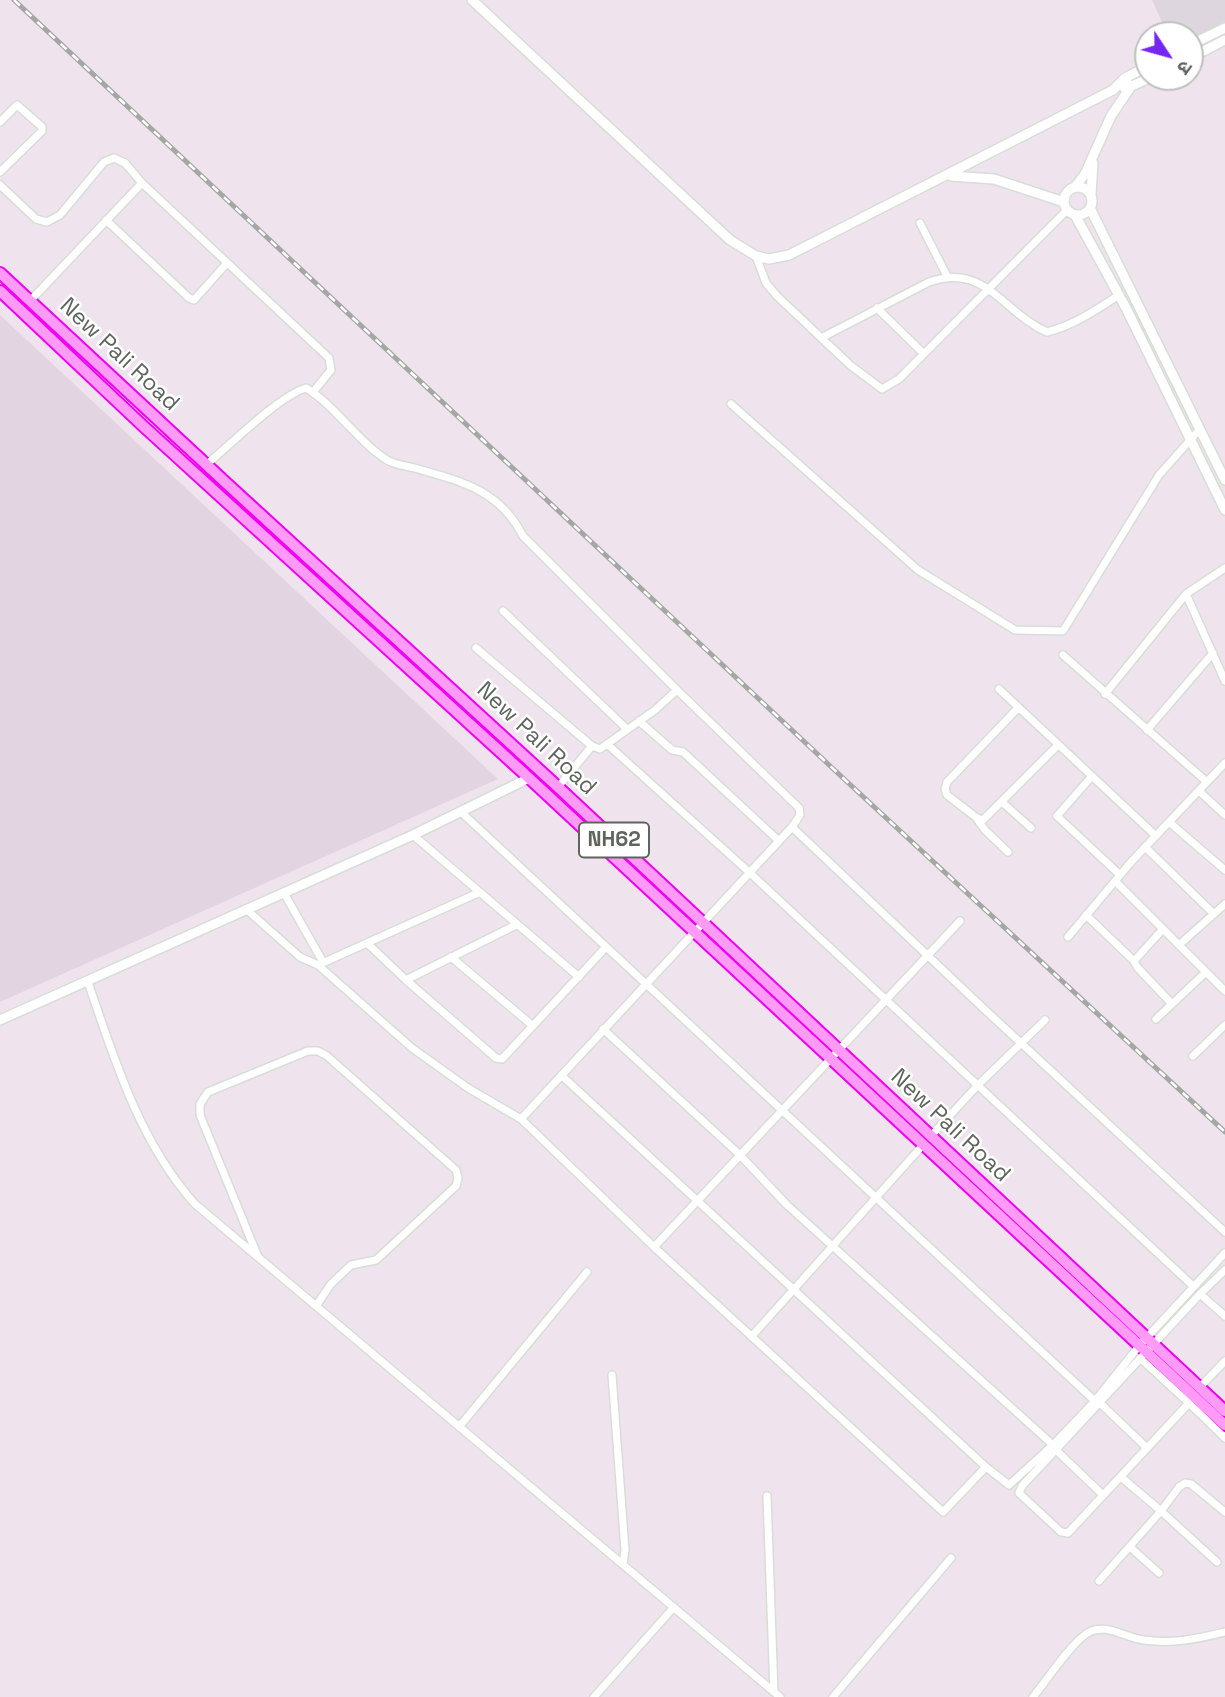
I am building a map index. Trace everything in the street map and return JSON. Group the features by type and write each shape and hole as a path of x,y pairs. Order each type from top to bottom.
{"highway":[{"name":"New Pali Road","path":"0,273 558,787 697,927"},
{"name":"New Pali Road","path":"0,290 142,425 836,1055 1225,1425"},
{"name":"New Pali Road","path":"1146,1348 1200,1387 1225,1410"}],"street":[{"path":"472,0 730,240 756,256 769,259 789,255 944,177 1113,90 1134,73"},
{"path":"1204,38 1225,28"},
{"path":"1204,51 1225,40"},
{"path":"1125,78 1130,88"},
{"path":"1113,90 1134,86"},
{"path":"1130,88 1111,116 1085,174 1067,193 1069,209 1119,295 1225,510"},
{"path":"0,122 17,105 42,127 42,131 0,172"},
{"path":"1094,154 1090,208 1225,480"},
{"path":"0,185 36,219 47,222 60,215 104,162 114,158 125,163 142,183 329,358 331,370 313,392"},
{"path":"944,177 993,179 1084,214 1090,208"},
{"path":"30,301 142,183"},
{"path":"1074,188 1083,188 1091,194"},
{"path":"756,256 766,283 777,296 850,365 882,389 899,379 1069,209"},
{"path":"106,220 194,300 227,263"},
{"path":"920,223 947,276"},
{"path":"821,338 929,282 947,276 967,278 989,288 1035,327 1047,332 1063,328 1087,316 1119,295"},
{"path":"877,308 923,353"},
{"path":"206,465 297,390 306,388 313,392 349,428 391,462 476,488 496,500 513,517 523,536 799,808 800,815 792,827 521,1119"},
{"path":"731,404 918,570 1015,630 1063,631 1159,475 1200,429"},
{"path":"1105,694 1186,594 1225,568"},
{"path":"1186,594 1225,681"},
{"path":"503,611 627,729"},
{"path":"476,648 600,749 655,710 677,690"},
{"path":"1147,730 1213,653"},
{"path":"1063,655 1207,782"},
{"path":"999,689 1156,836"},
{"path":"1008,852 985,830 977,818 947,795 945,789 947,782 1018,708"},
{"path":"639,721 672,750 683,752 779,841"},
{"path":"607,744 1193,1286"},
{"path":"977,818 983,820 987,817 1058,745"},
{"path":"558,787 593,746"},
{"path":"1068,937 1117,878 1225,763"},
{"path":"1093,776 1057,816 1163,929 1223,986"},
{"path":"0,1020 462,813 529,778"},
{"path":"1199,791 1225,815"},
{"path":"1002,802 1031,828"},
{"path":"462,813 1147,1448"},
{"path":"1169,822 1225,870"},
{"path":"792,827 1225,1232"},
{"path":"413,835 579,977"},
{"path":"1145,847 1214,914"},
{"path":"284,893 321,963 412,1048 468,1088 521,1119 654,1247 943,1512 986,1467"},
{"path":"247,910 300,957 321,963 478,893"},
{"path":"1179,945 1225,904"},
{"path":"1086,915 1134,961 1172,1004"},
{"path":"654,1247 960,921"},
{"path":"406,980 516,925"},
{"path":"1134,961 1163,929"},
{"path":"368,944 496,1058 502,1059 606,947"},
{"path":"451,957 533,1026"},
{"path":"1156,1020 1206,972"},
{"path":"88,982 111,1050 158,1154 181,1189 195,1204 777,1694"},
{"path":"752,1336 977,1086 1045,1020"},
{"path":"1193,1056 1225,1025"},
{"path":"603,1030 740,1155 787,1205 1054,1447 1103,1495"},
{"path":"259,1258 200,1115 200,1104 208,1092 308,1051 318,1051 456,1170 458,1178 456,1186 376,1260 351,1265 343,1272 316,1306"},
{"path":"561,1075 986,1467 1009,1485 1054,1447"},
{"path":"1097,1402 1146,1348 1193,1286 1225,1253"},
{"path":"459,1427 587,1272"},
{"path":"1189,1402 1065,1534 1019,1493 1054,1447 1146,1348 1223,1275"},
{"path":"1200,1294 1225,1317"},
{"path":"1146,1348 1189,1402 1225,1438"},
{"path":"1200,1387 1225,1361"},
{"path":"612,1375 625,1550 623,1564"},
{"path":"1121,1477 1217,1562"},
{"path":"1099,1581 1185,1483 1225,1511"},
{"path":"767,1496 777,1694"},
{"path":"1130,1547 1159,1573"},
{"path":"834,1697 951,1558"},
{"path":"594,1697 674,1607"},
{"path":"1033,1697 1079,1641 1092,1631 1105,1630 1144,1640 1179,1642 1225,1632"}],"shaded area":[{"path":"1152,0 1225,0 1225,22 1204,33 1204,21 1162,21"},
{"path":"0,315 498,779 0,1002"}],"railway":[{"path":"14,0 843,778 1225,1132"}]}
